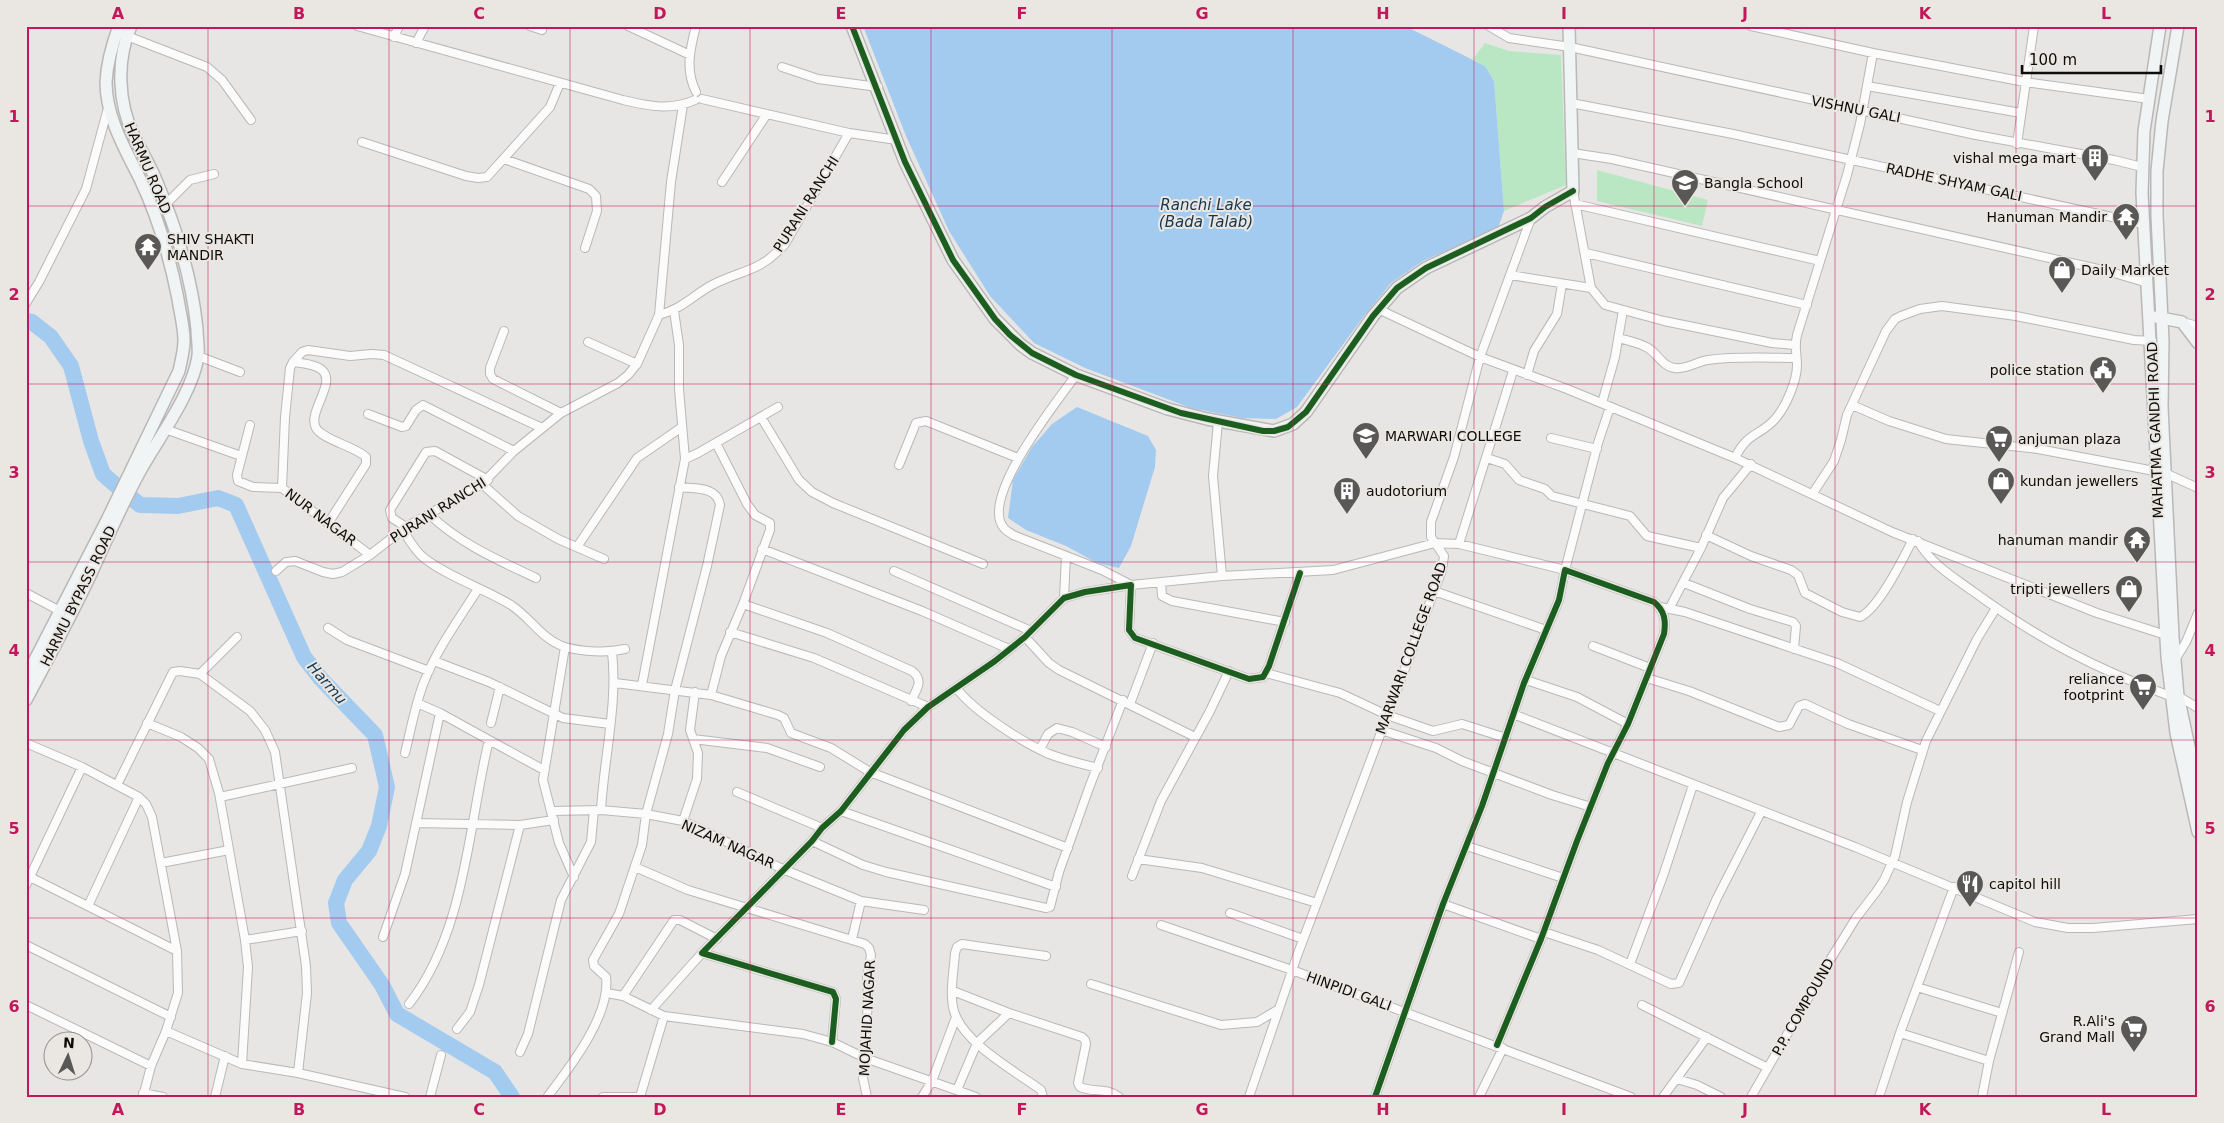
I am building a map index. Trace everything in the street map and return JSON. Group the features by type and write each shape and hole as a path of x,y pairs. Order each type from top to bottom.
{"main road":[{"name":"HARMU ROAD","path":"119,26 109,54 107,90 109,104 114,123 154,212 172,272 184,327 184,342 179,371 135,470"},
{"path":"852,26 878,87 905,162 953,260 995,320 1021,345 1032,353 1076,375 1168,409 1218,422 1274,431 1293,424 1313,403 1378,309 1397,288 1426,268 1531,218 1545,207 1573,191 1570,26"},
{"name":"MAHATMA GANDHI ROAD","path":"2160,26 2149,99 2142,168 2144,224 2148,283 2156,317 2152,341 2174,696 2180,754 2198,832"},
{"name":"MAHATMA GANDHI ROAD","path":"2160,473 2162,407 2156,317 2157,171 2162,121 2178,26"},
{"name":"HARMU ROAD","path":"129,31 121,72 127,120 156,180 191,287 198,356 192,378 165,429 135,470"},
{"path":"107,90 122,91"},
{"path":"2156,317 2182,322 2198,343"},
{"path":"111,520 135,470"},
{"name":"HARMU BYPASS ROAD","path":"26,678 60,611 111,520"},
{"name":"HARMU BYPASS ROAD","path":"26,700 90,574 111,520"},
{"name":"MAHATMA GANDHI ROAD","path":"2169,636 2175,660 2174,696 2198,788"}],"street":[{"path":"357,26 645,105 664,107 683,105 698,97 849,134 897,140"},
{"path":"394,37 399,26"},
{"path":"416,43 425,26"},
{"path":"530,26 542,30"},
{"path":"628,26 690,55"},
{"path":"696,26 690,55 689,75 698,97"},
{"name":"VISHNU GALI","path":"1489,26 1509,38 1570,47 1862,111 2018,144 2114,160 2142,168"},
{"path":"1751,26 1873,53 2025,82 2149,99"},
{"path":"2018,144 2034,26"},
{"path":"129,31 207,67 222,80 251,120"},
{"path":"1735,458 1744,442 1772,423 1781,411 1795,376 1795,345 1851,161 1873,53"},
{"path":"782,67 818,79 878,87"},
{"path":"362,142 478,178 487,177 550,107 560,83"},
{"path":"1867,86 2022,113"},
{"path":"29,293 72,219 86,189 109,104"},
{"name":"RADHE SHYAM GALI","path":"1571,104 1733,134 2144,224"},
{"path":"659,314 670,191 683,105"},
{"path":"722,182 767,114"},
{"name":"PURANI RANCHI","path":"276,571 286,562 295,561 333,574 342,572 370,555 405,529 485,482 514,451 561,413 618,383 637,364 659,314 674,311 712,285 756,268 772,258 785,244 849,134"},
{"path":"1572,153 1836,209 2107,271 2148,283"},
{"path":"504,159 589,189 596,196 597,211 585,248"},
{"path":"165,205 190,180 214,174"},
{"path":"1573,191 1574,204 1592,288 1605,305 1764,342 1795,345"},
{"path":"1574,204 1820,261"},
{"name":"MARWARI COLLEGE ROAD","path":"1250,1097 1303,939 1445,561 1444,556 1431,537 1430,522 1452,464 1480,357 1531,218"},
{"path":"1586,253 1807,305"},
{"path":"1510,275 1592,288"},
{"path":"1527,375 1534,352 1557,314 1562,284"},
{"path":"1813,493 1834,461 1852,405 1890,325 1901,316 1920,309 1953,307 2052,322 2134,340 2152,341"},
{"path":"1378,309 1480,357 1610,406 1751,464 1892,532 2097,612 2169,636"},
{"path":"1602,404 1609,384 1623,310"},
{"path":"642,685 685,459 679,389 679,345 674,311"},
{"path":"2182,322 2198,326"},
{"path":"504,331 490,368 493,380 561,413"},
{"path":"1619,338 1649,348 1662,361 1673,368 1684,367 1711,359 1752,357 1796,358"},
{"path":"588,342 637,364"},
{"path":"282,488 285,418 290,368 292,362 302,352 308,350 350,356 384,355 399,360 542,428"},
{"path":"198,356 240,372"},
{"path":"292,362 321,369 326,375 326,383 314,418 316,428 321,433 360,452 366,457 366,464 329,522"},
{"path":"1459,544 1514,371"},
{"path":"1076,375 1018,458 1000,507 1000,519 1003,528 1013,535 1113,575 1131,585"},
{"path":"1852,405 1889,421 1946,439 2038,450 2160,473 2198,488"},
{"path":"368,414 402,427 406,426 419,406 428,407 514,451"},
{"path":"1375,1097 1443,904 1494,774 1513,714 1559,600 1582,503 1610,406"},
{"path":"685,459 778,407"},
{"path":"761,417 799,480 812,492 833,503 983,564"},
{"path":"899,465 916,423 920,421 926,421 1018,458"},
{"path":"1218,422 1213,476 1222,576"},
{"name":"NUR NAGAR","path":"250,425 237,476 238,481 253,487 282,488 370,555"},
{"path":"576,548 637,458 682,428"},
{"path":"165,429 206,445 242,456"},
{"path":"1551,438 1597,449"},
{"path":"711,695 721,656 743,604 770,530 770,523 755,515 747,504 716,443"},
{"path":"604,558 576,548 518,516 485,482 435,451 426,452 390,510 392,518 405,529 412,546 423,558 512,606 545,638 565,647 612,652 625,649"},
{"path":"1486,458 1509,467 1514,475 1524,483 1545,489 1557,498 1630,516 1647,536 1701,548"},
{"path":"1669,609 1684,583 1723,498 1735,480 1751,464"},
{"path":"548,1096 589,1037 607,992 606,976 594,966 593,960 619,914 642,845 646,814 668,734 675,690 707,566 720,505 715,493 679,487"},
{"path":"429,514 442,527 480,552 536,578"},
{"path":"1706,535 1751,556 1791,570 1798,575 1805,593 1842,612 1860,617 1866,614 1874,605 1916,540"},
{"path":"1916,540 1927,556 2028,631 2129,681 2174,696 2198,708"},
{"path":"651,1010 702,953 812,842 822,828 841,811 904,730 928,707 956,689 1025,637 1064,598 1085,592 1131,585 1222,576 1300,573 1347,567 1434,542 1459,544 1565,570 1654,602 1660,607 1794,649 1867,675 1940,711"},
{"path":"762,549 922,611 1009,649"},
{"path":"1064,598 1066,556"},
{"path":"894,571 1031,631"},
{"path":"1131,585 1130,635 1134,638 1255,679 1263,677 1266,673 1300,573"},
{"path":"1161,582 1162,596 1172,601 1284,622"},
{"path":"1684,583 1750,609 1793,622 1796,626 1794,649"},
{"path":"405,753 416,703 429,671 478,589"},
{"path":"1434,591 1546,630"},
{"path":"26,592 60,611"},
{"path":"743,604 827,632 912,670 919,676 920,682 911,701"},
{"path":"1479,1097 1543,936 1591,807 1647,678 1666,624 1660,607"},
{"name":"P.P. COMPOUND","path":"1751,1097 1856,918 1876,892 1892,862 1922,750 1940,711 1996,608"},
{"path":"2175,660 2189,637 2198,614"},
{"path":"328,628 347,640 429,671"},
{"path":"730,632 814,658 928,707"},
{"path":"200,674 237,637"},
{"path":"1025,637 1049,663 1059,670 1195,737"},
{"path":"812,842 878,870 1046,908 1050,907 1068,848 1106,746 1153,644"},
{"path":"1593,646 1650,668"},
{"path":"565,647 543,780 559,843 574,877"},
{"path":"520,1052 528,1034 561,900 591,842 615,682 612,652"},
{"path":"434,661 500,687 563,718 610,724"},
{"path":"117,785 173,672 180,671 200,674 250,711 265,730 274,752 280,784 302,931 307,993 298,1073"},
{"path":"1132,876 1160,802 1229,671"},
{"path":"1266,673 1340,692 1387,714 1433,731 1462,724 1506,738"},
{"path":"1647,678 1779,727 1789,725 1799,706 1805,704 1848,724 1922,750"},
{"path":"1526,680 1577,697 1628,724"},
{"path":"615,682 711,695 784,718 791,733 824,745 870,772 1068,848"},
{"path":"491,723 500,687"},
{"path":"956,689 973,708 1040,749 1064,759 1098,768"},
{"path":"683,821 697,779 698,753 690,730 695,692"},
{"path":"416,703 440,713 544,770"},
{"path":"383,937 405,874 440,713"},
{"path":"1513,714 1614,752 2049,926 2093,928 2198,919"},
{"path":"147,724 182,737 198,748 209,759 220,797 246,940 248,967 242,1064"},
{"path":"1040,749 1048,734 1057,728 1106,746"},
{"path":"1381,730 1436,748 1494,774 1591,807"},
{"path":"693,739 767,748 820,767"},
{"path":"409,1004 425,984 450,923 474,825 480,781 489,740"},
{"path":"26,743 82,768 139,797 146,804 152,817 177,951 178,993 172,1017 151,1066 143,1095 163,1097"},
{"path":"26,885 82,768"},
{"path":"220,797 352,768"},
{"path":"1630,964 1666,869 1693,785"},
{"path":"737,792 822,828"},
{"path":"88,906 139,797"},
{"name":"NIZAM NAGAR","path":"552,811 597,810 646,814 683,821 785,870 861,901 924,910"},
{"path":"841,811 1056,887"},
{"path":"1443,904 1543,936 1598,950 1671,984 1679,983 1717,898 1761,812"},
{"path":"416,823 520,825 554,820"},
{"path":"457,1029 470,1012 479,985 520,825"},
{"path":"1467,846 1563,878"},
{"path":"160,863 229,850"},
{"path":"1138,859 1202,868 1317,903"},
{"name":"MOJAHID NAGAR","path":"635,867 688,890 865,944 869,948 871,955 867,977 868,1000 864,1078 867,1097"},
{"path":"30,877 177,951"},
{"path":"1879,1097 1900,1033 1954,887"},
{"path":"852,940 861,901"},
{"path":"1230,913 1303,939"},
{"path":"623,996 674,920 680,920 717,938"},
{"name":"HINPIDI GALI","path":"1161,925 1292,970 1631,1097"},
{"path":"246,940 302,931"},
{"path":"1043,1097 1041,1090 977,1044 961,1026 953,1009 953,991 955,953 957,947 962,944 1046,956"},
{"path":"26,945 172,1017"},
{"path":"1982,1097 1989,1061 2019,952"},
{"path":"702,953 833,992 836,999 832,1042"},
{"path":"1091,984 1221,1025 1258,1022 1279,1009"},
{"path":"1917,987 2002,1013"},
{"path":"953,991 1085,1040 1078,1083 1083,1093 1107,1090 1119,1097"},
{"path":"607,992 623,996 664,1016 803,1034 832,1042 865,1058 976,1097"},
{"path":"26,1005 151,1066"},
{"path":"1642,1005 1768,1068"},
{"path":"958,1090 977,1044 1009,1013"},
{"path":"640,1097 664,1016"},
{"path":"922,1097 932,1081 956,1017"},
{"path":"166,1031 242,1064 298,1073 405,1097"},
{"path":"1900,1033 1989,1061"},
{"path":"1664,1097 1707,1037"},
{"path":"430,1097 441,1055"},
{"path":"215,1097 225,1056"},
{"path":"1677,1079 1702,1087 1721,1097"},
{"path":"603,1097 636,1097"}],"green space":[{"path":"1485,43 1509,51 1561,55 1566,185 1504,211 1494,81 1485,66 1473,59"},
{"path":"1597,170 1708,200 1702,226 1597,201"}],"water":[{"name":"Ranchi Lake (Bada Talab)","path":"863,26 1405,26 1485,66 1494,81 1504,211 1498,228 1423,261 1391,283 1364,316 1297,407 1276,419 1242,418 1191,408 1085,368 1034,343 990,296 949,231 906,136"},
{"path":"1077,407 1148,436 1156,450 1155,467 1131,546 1119,568 1097,563 1066,546 1026,530 1008,518 1013,480 1032,447 1052,424"}],"waterway":[{"name":"Harmu","path":"26,321 32,322 51,337 71,366 91,441 103,474 112,482 140,505 178,506 218,498 236,505 304,657 321,679 375,735 387,787 379,826 369,851 345,880 336,903 339,923 382,985 397,1014 495,1072 512,1097"}],"cycle path":[{"path":"852,26 905,162 953,260 995,319 1010,335 1032,353 1076,375 1181,413 1263,431 1274,431 1288,427 1306,412 1373,316 1397,288 1426,268 1531,218 1545,207 1573,191"},
{"path":"1375,1097 1443,904 1482,806 1524,683 1559,600 1565,570 1654,602 1664,616 1664,634 1628,724 1608,763 1541,939 1497,1045"},
{"path":"832,1042 836,999 833,992 702,953 812,841 822,828 841,811 904,730 928,707 995,661 1025,637 1064,598 1085,592 1131,585 1129,630 1135,638 1249,679 1263,677 1269,666 1300,573"}],"place":[{"name":"vishal mega mart","path":"2095,182"},
{"name":"Bangla School","path":"1685,207"},
{"name":"Hanuman Mandir","path":"2126,241"},
{"name":"SHIV SHAKTI MANDIR","path":"148,271"},
{"name":"Daily Market","path":"2062,294"},
{"name":"police station","path":"2103,394"},
{"name":"MARWARI COLLEGE","path":"1366,460"},
{"name":"anjuman plaza","path":"1999,463"},
{"name":"kundan jewellers","path":"2001,505"},
{"name":"audotorium","path":"1347,515"},
{"name":"hanuman mandir","path":"2137,564"},
{"name":"tripti jewellers","path":"2129,613"},
{"name":"reliance footprint","path":"2143,711"},
{"name":"capitol hill","path":"1970,908"},
{"name":"R.Ali's Grand Mall","path":"2134,1053"}]}
